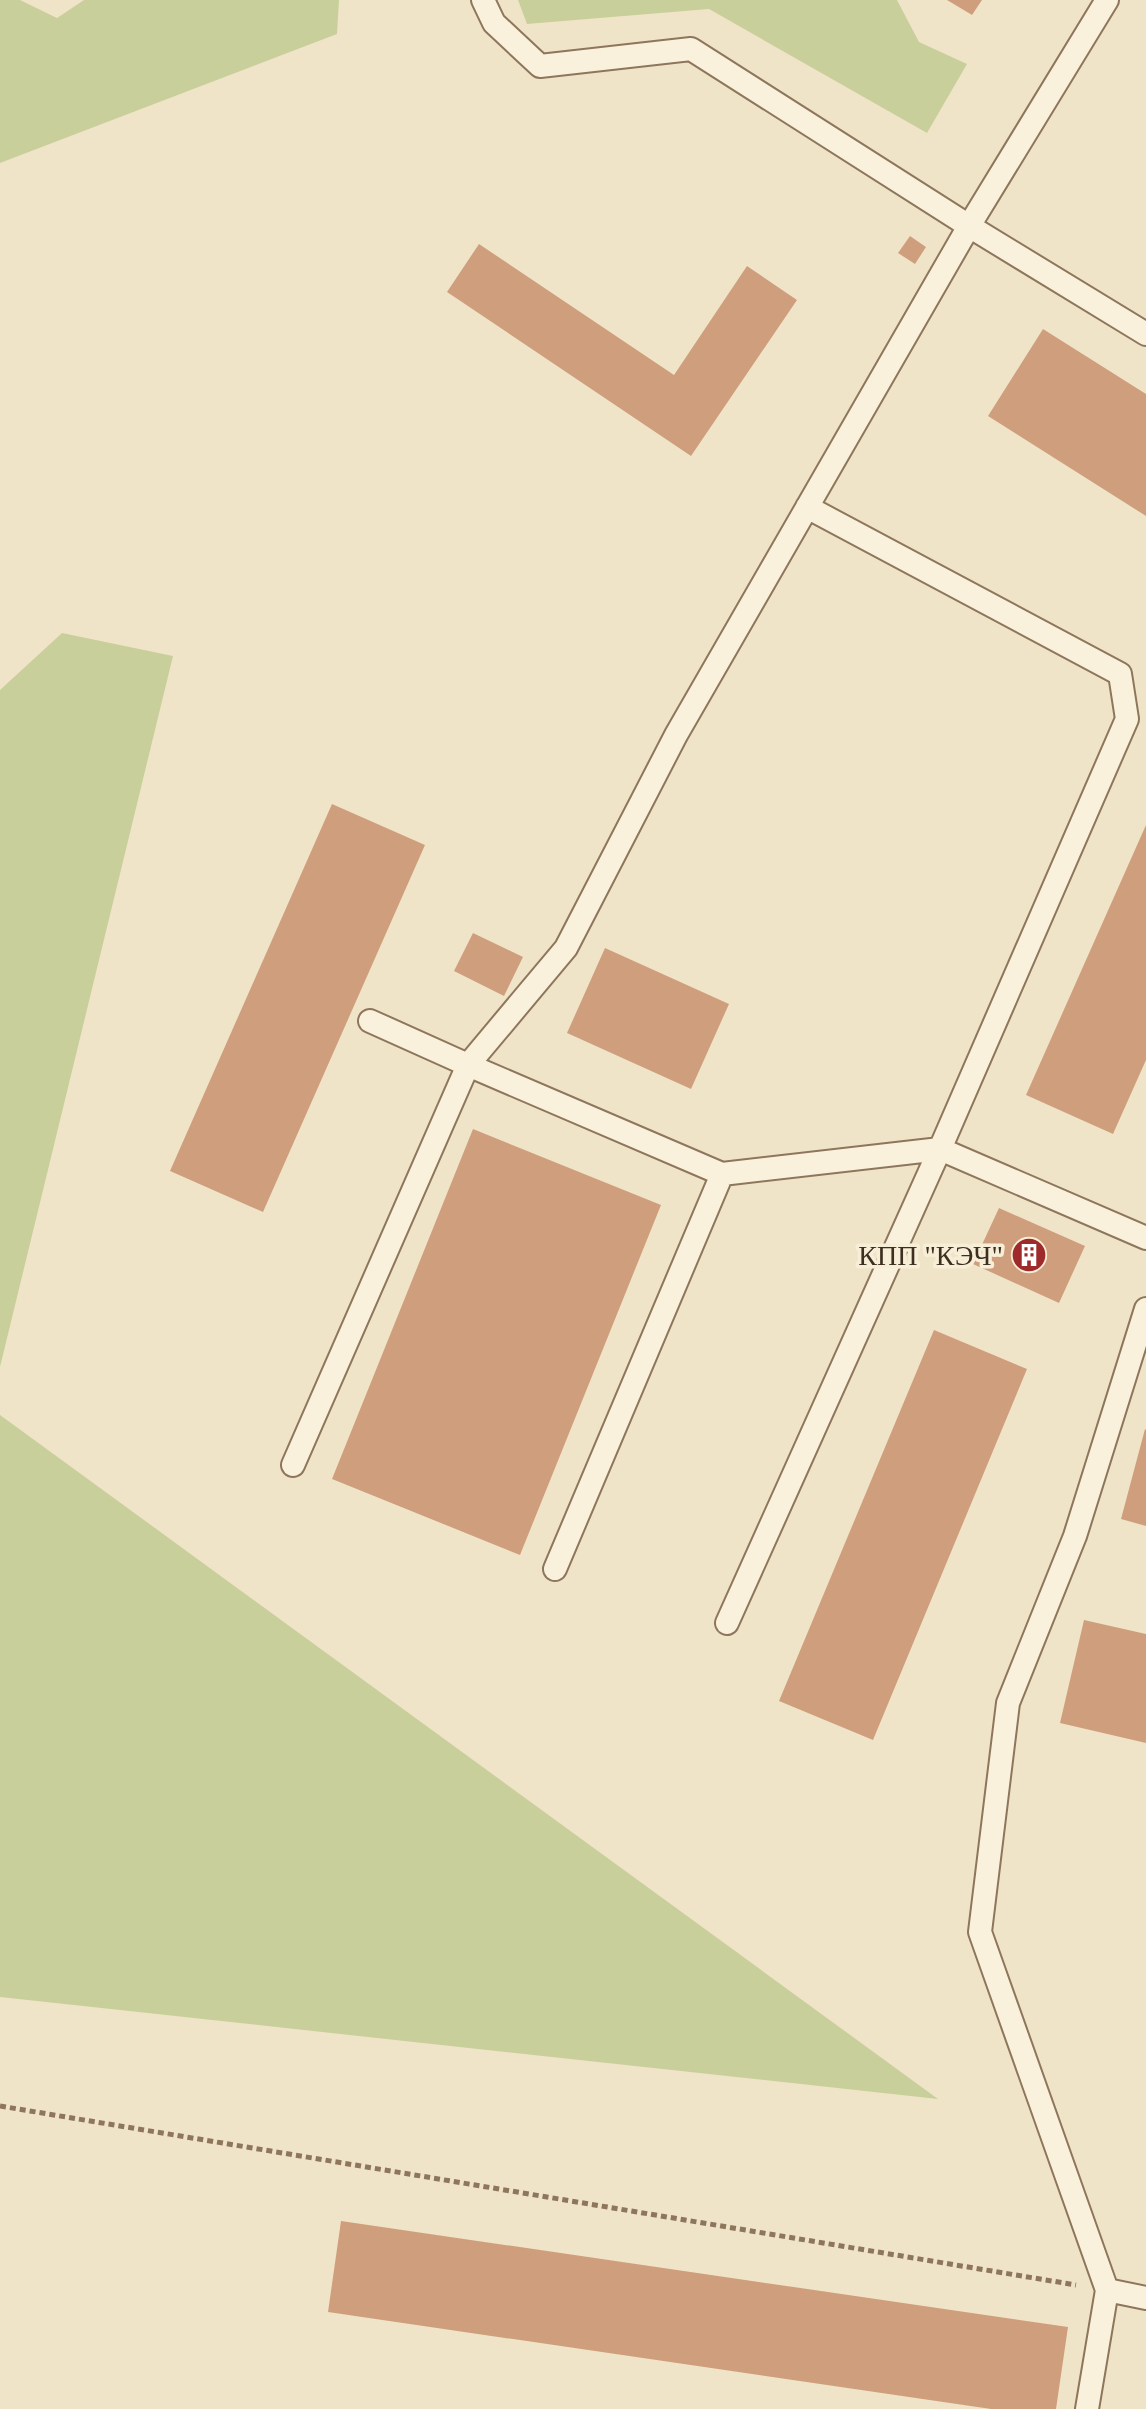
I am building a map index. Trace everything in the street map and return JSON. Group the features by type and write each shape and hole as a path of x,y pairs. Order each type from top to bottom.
{"lane":[{"path":"483,0 494,23 540,66 691,49 969,226 1146,334"},
{"path":"293,1465 468,1065 566,948 676,735 969,226 1107,0"},
{"path":"727,1623 940,1149 1127,719 1120,674 807,507"},
{"path":"370,1021 722,1174 940,1149 1146,1238"},
{"path":"555,1569 722,1174"},
{"path":"1087,2409 1107,2290 980,1932 1008,1703 1075,1536 1146,1309"},
{"path":"1107,2290 1146,2298"}],"path":[{"path":"0,2106 1107,2290"}],"green space":[{"path":"0,0 20,0 57,18 84,0 339,0 337,34 0,163"},
{"path":"518,0 897,0 919,42 967,64 927,133 709,9 527,24"},
{"path":"62,633 173,656 0,1367 0,690"},
{"path":"0,1415 938,2099 0,1997"}],"building":[{"path":"947,0 982,0 972,15"},
{"path":"910,236 926,247 915,264 898,253"},
{"path":"479,244 674,375 747,266 797,300 691,456 447,292"},
{"path":"1043,329 1146,394 1146,516 988,416"},
{"path":"332,804 425,845 263,1212 170,1171"},
{"path":"1146,825 1146,1060 1113,1134 1026,1095"},
{"path":"473,933 523,957 504,996 454,971"},
{"path":"605,948 729,1004 691,1089 567,1033"},
{"path":"473,1129 661,1205 520,1555 332,1479"},
{"name":"КПП \"КЭЧ\"","path":"999,1208 1085,1246 1059,1303 973,1264"},
{"path":"934,1330 1027,1369 873,1740 779,1701"},
{"path":"1146,1430 1146,1526 1121,1519"},
{"path":"1084,1620 1146,1634 1146,1743 1060,1723"},
{"path":"341,2221 1068,2327 1056,2409 991,2409 328,2312"}],"place":[{"name":"КПП \"КЭЧ\"","path":"1029,1255"}]}
